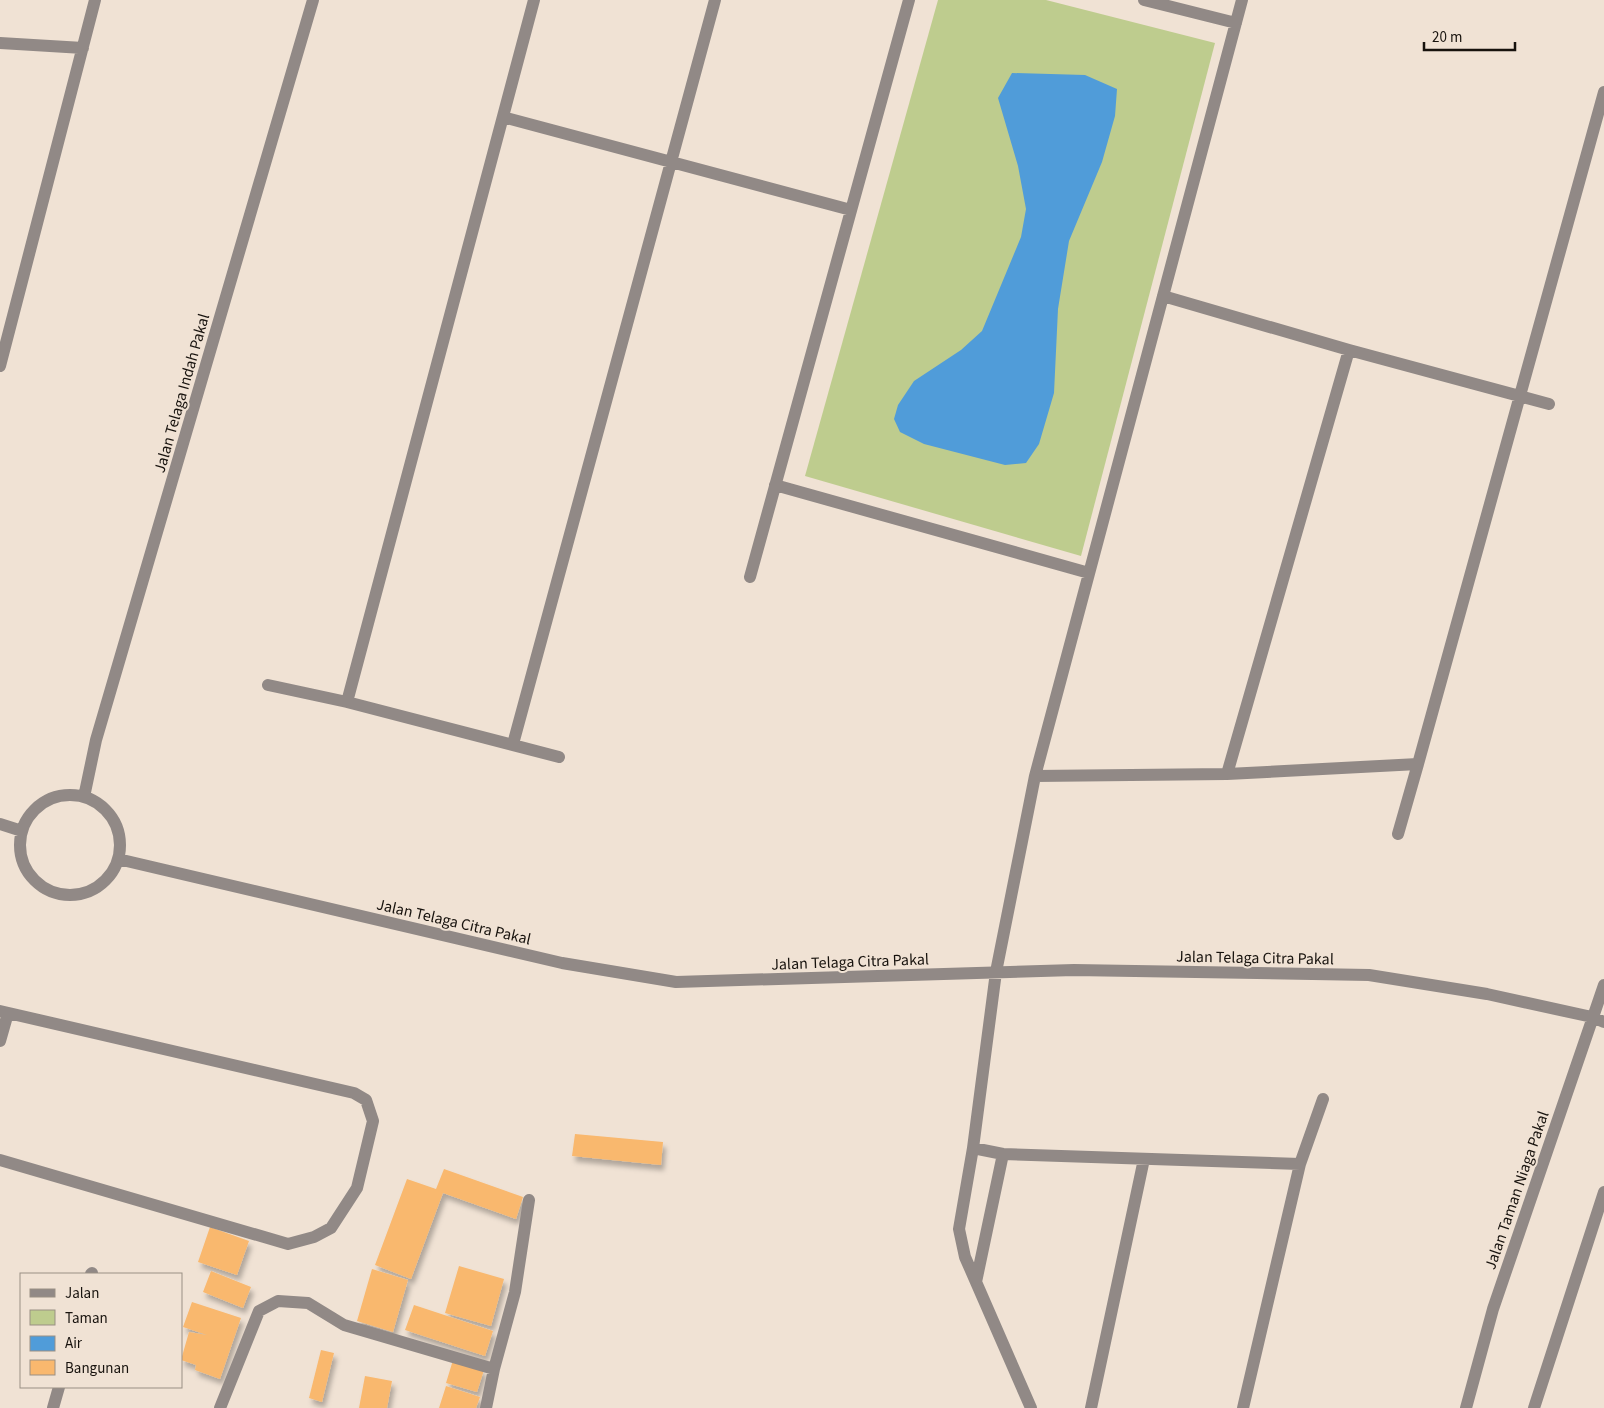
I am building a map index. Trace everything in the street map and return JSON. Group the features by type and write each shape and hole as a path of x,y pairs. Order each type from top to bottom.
{"street":[{"path":"0,366 95,0"},
{"name":"Jalan Telaga Indah Pakal","path":"84,797 96,740 313,0"},
{"path":"347,702 534,0"},
{"path":"513,744 670,160 715,0"},
{"path":"750,577 909,0"},
{"path":"1144,0 1236,23"},
{"path":"1031,1408 965,1257 959,1229 973,1148 996,972 1035,776 1242,0"},
{"path":"0,43 83,48"},
{"path":"1398,834 1604,92"},
{"path":"502,117 670,160 851,210"},
{"path":"1163,296 1349,350 1549,404"},
{"path":"1227,774 1349,350"},
{"path":"775,485 1089,573"},
{"path":"268,685 347,702 560,757"},
{"path":"1035,776 1227,774 1418,764"},
{"path":"69,795 84,797 98,804 110,814 118,828 120,843 118,859 112,874 101,885 87,893 57,894 42,887 31,876 24,862 20,847 22,831 29,817 40,805 53,798 69,795"},
{"path":"0,824 22,831"},
{"name":"Jalan Telaga Citra Pakal","path":"118,859 553,961 676,982 1074,970 1369,975 1487,994 1592,1017 1604,1022"},
{"name":"Jalan Taman Niaga Pakal","path":"1466,1408 1493,1309 1604,985"},
{"path":"0,1040 4,1012 354,1093 366,1100 373,1121 357,1188 330,1228 314,1237 288,1244 0,1160"},
{"path":"1243,1408 1300,1164 1323,1099"},
{"path":"973,1148 1003,1154 1300,1164"},
{"path":"976,1282 1003,1154"},
{"path":"1090,1408 1144,1159"},
{"path":"1534,1408 1604,1192"},
{"path":"486,1408 494,1368 515,1292 529,1200"},
{"path":"220,1408 259,1311 278,1301 308,1304 344,1325 494,1368"},
{"path":"53,1408 59,1388"}],"green space":[{"path":"938,0 1046,0 1215,43 1081,556 805,476"}],"water":[{"path":"1012,73 1085,75 1117,89 1115,116 1102,162 1069,241 1058,309 1054,393 1039,444 1026,463 1005,465 924,444 900,432 894,419 898,405 914,381 961,350 982,331 1021,237 1026,209 1018,166 998,98"}],"building":[{"path":"575,1134 663,1142 661,1165 572,1156"},
{"path":"444,1169 523,1197 516,1219 443,1193 411,1279 375,1265 407,1179 436,1189"},
{"path":"210,1227 249,1241 237,1275 198,1262"},
{"path":"459,1266 504,1279 491,1326 445,1313"},
{"path":"372,1269 408,1280 393,1332 357,1321"},
{"path":"211,1271 251,1287 243,1308 203,1292"},
{"path":"192,1302 241,1318 220,1379 195,1370 196,1365 182,1360 189,1332 207,1335 183,1327"},
{"path":"414,1305 493,1331 485,1356 405,1330"},
{"path":"321,1350 334,1353 322,1402 309,1398"},
{"path":"453,1360 484,1370 477,1392 446,1383"},
{"path":"365,1376 392,1381 387,1408 359,1408"},
{"path":"446,1386 480,1397 476,1408 439,1408"}]}
